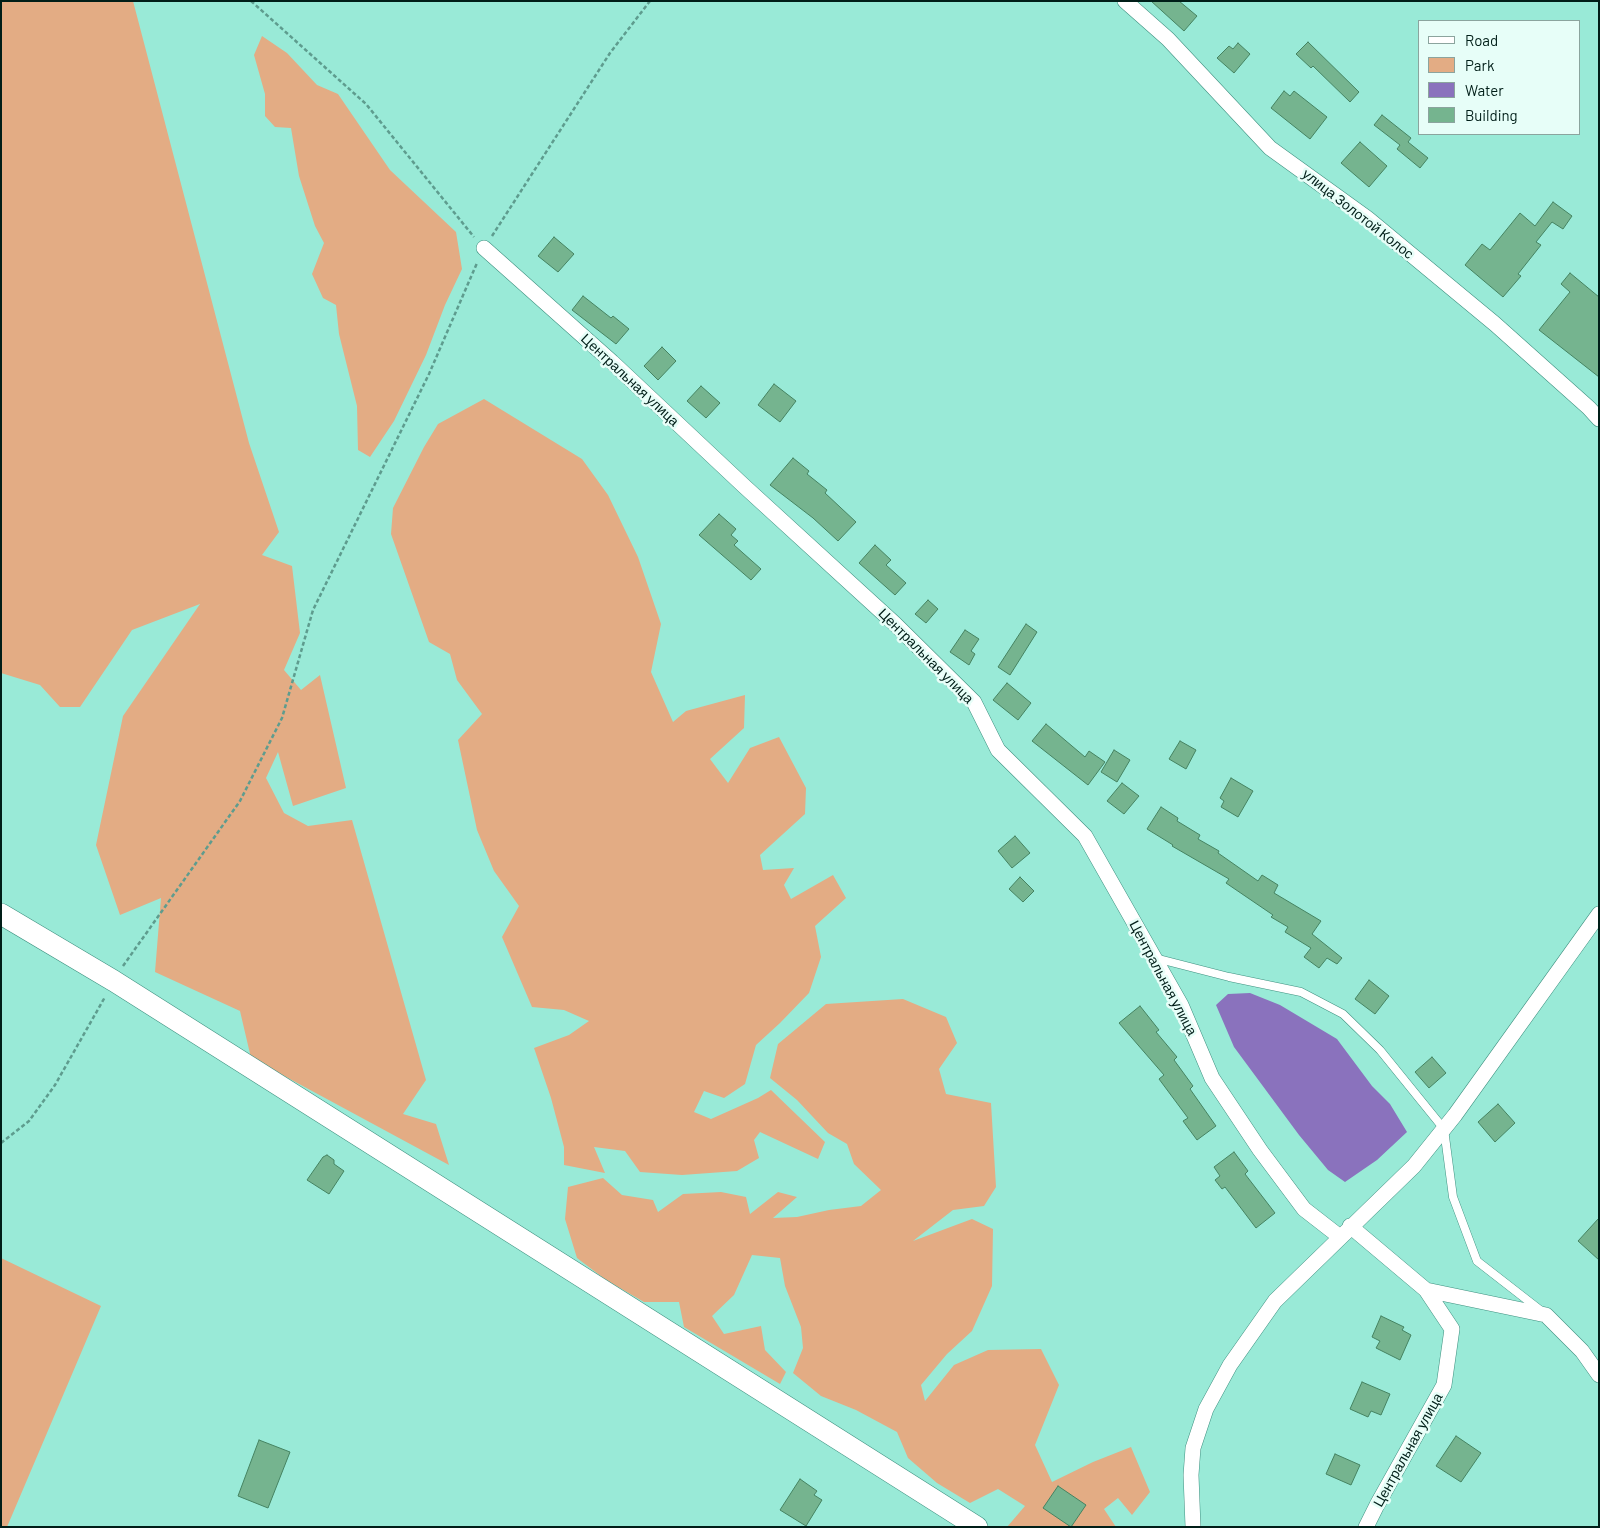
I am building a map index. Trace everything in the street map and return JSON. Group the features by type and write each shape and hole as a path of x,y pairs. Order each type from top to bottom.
{"main road":[{"path":"1,914 114,981 978,1527"}],"street":[{"name":"улица Золотой Колос","path":"1125,1 1168,39 1270,148 1367,218 1495,324 1599,419"},
{"name":"Центральная улица","path":"484,248 612,362 751,493 895,624 974,702 998,750 1085,836 1181,1006 1212,1078 1254,1142 1304,1209 1345,1232 1426,1290 1452,1330 1444,1386 1366,1527"},
{"path":"1193,1527 1191,1475 1193,1448 1206,1409 1230,1365 1275,1301 1414,1166 1444,1129 1599,914"},
{"path":"1426,1290 1546,1315 1582,1351 1599,1375"}],"lane":[{"path":"1155,958 1229,977 1301,992 1343,1014 1380,1050 1444,1129 1453,1198 1477,1261 1546,1315"}],"path":[{"path":"251,1 366,104 484,248"},
{"path":"1,1143 29,1121 55,1085 114,981 240,801 282,718 313,610 429,374 484,248 610,53 650,1"}],"green space":[{"path":"1,1 133,1 249,443 279,532 262,555 292,566 300,633 284,670 301,690 320,675 346,788 293,806 278,752 266,778 284,813 308,826 352,820 426,1080 403,1114 436,1124 449,1165 251,1058 240,1011 155,972 161,898 120,915 96,845 123,716 200,604 132,630 80,707 60,707 40,685 1,673"},
{"path":"262,36 287,53 317,85 338,94 390,170 456,232 462,269 445,305 426,355 394,421 370,457 358,450 357,406 339,334 336,305 323,298 312,274 324,243 315,226 299,176 291,128 275,127 265,116 265,94 254,55"},
{"path":"484,399 582,459 608,495 638,557 661,624 651,672 673,722 686,711 745,695 744,728 710,759 728,783 750,748 779,737 806,788 805,814 760,855 763,870 794,868 784,885 791,899 833,875 846,898 815,926 821,957 809,993 756,1045 745,1084 724,1098 704,1091 694,1112 711,1119 758,1098 771,1090 825,1142 818,1159 760,1132 754,1140 759,1158 737,1171 682,1175 640,1172 625,1151 594,1147 605,1173 564,1165 564,1147 551,1098 534,1048 569,1035 589,1021 564,1010 532,1007 502,937 519,906 494,871 477,830 458,740 482,714 457,680 450,654 429,642 391,534 393,508 438,424"},
{"path":"903,999 946,1017 957,1043 939,1069 946,1094 991,1103 996,1187 984,1206 953,1210 913,1241 972,1219 993,1229 992,1286 972,1331 947,1354 921,1385 925,1401 954,1365 988,1350 1041,1349 1059,1385 1035,1445 1052,1482 1093,1462 1131,1447 1150,1492 1132,1515 1118,1498 1104,1509 1116,1527 1007,1527 1025,1506 998,1489 970,1503 937,1483 908,1458 897,1432 856,1410 821,1396 793,1373 803,1348 801,1327 785,1286 780,1258 752,1255 734,1295 712,1316 724,1334 761,1326 765,1350 786,1372 780,1384 684,1327 679,1302 644,1302 606,1280 577,1258 565,1219 568,1187 603,1178 622,1195 653,1200 658,1212 683,1194 721,1192 746,1197 750,1214 778,1192 797,1197 773,1218 797,1217 861,1206 881,1190 854,1164 847,1144 828,1133 797,1100 770,1078 778,1044 826,1004"},
{"path":"1,1258 101,1306 7,1527 1,1527"}],"water":[{"path":"1250,993 1280,1005 1337,1039 1372,1086 1390,1104 1407,1132 1377,1160 1345,1182 1328,1170 1299,1135 1234,1047 1216,1005 1228,994"}],"building":[{"path":"1151,1 1179,1 1197,16 1184,31"},
{"path":"1308,42 1359,92 1350,102 1313,66 1311,68 1296,54"},
{"path":"1238,43 1250,54 1234,73 1217,58 1229,46 1233,49"},
{"path":"1284,91 1290,96 1294,91 1327,117 1310,139 1271,108"},
{"path":"1382,115 1411,138 1408,142 1428,158 1420,168 1397,149 1400,145 1374,125"},
{"path":"1360,142 1387,166 1369,187 1341,163"},
{"path":"1553,202 1572,216 1563,229 1552,222 1536,242 1541,245 1518,274 1521,276 1503,297 1465,265 1482,244 1490,250 1520,213 1535,226"},
{"path":"554,237 574,254 558,272 538,256"},
{"path":"1570,273 1599,297 1599,377 1539,330 1570,292 1561,284"},
{"path":"583,296 611,318 613,316 629,329 616,344 572,310"},
{"path":"662,347 676,361 658,380 644,366"},
{"path":"774,384 796,401 780,422 758,405"},
{"path":"701,386 720,403 706,418 687,401"},
{"path":"793,458 809,471 807,474 827,490 825,493 856,522 838,541 813,518 770,485"},
{"path":"719,514 736,529 731,535 738,541 734,545 761,569 751,580 699,535"},
{"path":"875,545 891,560 886,565 906,583 895,595 859,563"},
{"path":"928,600 938,609 926,623 915,614"},
{"path":"1026,624 1037,632 1010,675 998,667"},
{"path":"965,630 979,639 971,651 975,654 969,665 950,652"},
{"path":"1007,683 1031,703 1018,720 993,700"},
{"path":"1046,724 1085,757 1089,751 1105,762 1088,785 1032,741"},
{"path":"1180,741 1196,750 1186,769 1169,759"},
{"path":"1114,750 1130,760 1117,782 1101,772"},
{"path":"1231,778 1253,791 1238,817 1221,807 1224,801 1220,798"},
{"path":"1122,783 1139,796 1124,814 1107,801"},
{"path":"1161,807 1178,818 1177,821 1200,835 1198,839 1219,851 1218,853 1258,881 1262,875 1278,885 1274,893 1321,921 1312,934 1342,958 1337,964 1327,958 1319,968 1304,957 1311,948 1285,932 1288,927 1271,917 1273,915 1226,883 1229,879 1147,829"},
{"path":"1015,836 1030,853 1012,868 998,851"},
{"path":"1020,877 1034,891 1023,902 1009,889"},
{"path":"1369,980 1389,996 1375,1014 1355,999"},
{"path":"1140,1006 1159,1030 1156,1032 1177,1057 1174,1060 1193,1086 1190,1089 1216,1126 1197,1140 1183,1121 1188,1118 1159,1079 1164,1075 1119,1023"},
{"path":"1432,1057 1446,1073 1429,1088 1415,1072"},
{"path":"1498,1104 1515,1123 1495,1142 1478,1122"},
{"path":"1234,1152 1248,1171 1245,1174 1275,1213 1256,1228 1225,1187 1222,1189 1215,1180 1220,1176 1214,1167"},
{"path":"327,1155 334,1160 334,1164 344,1171 329,1194 307,1180 323,1157"},
{"path":"1599,1218 1599,1260 1578,1241"},
{"path":"1381,1316 1404,1327 1402,1330 1411,1335 1400,1360 1376,1348 1380,1341 1372,1337"},
{"path":"1362,1382 1390,1394 1381,1415 1371,1411 1368,1417 1350,1409"},
{"path":"1456,1436 1481,1453 1461,1482 1436,1466"},
{"path":"259,1440 290,1452 268,1508 238,1496"},
{"path":"1335,1454 1360,1465 1351,1485 1326,1474"},
{"path":"800,1479 817,1491 814,1495 822,1500 806,1526 780,1510"},
{"path":"1058,1486 1086,1505 1071,1527 1043,1508"}]}
